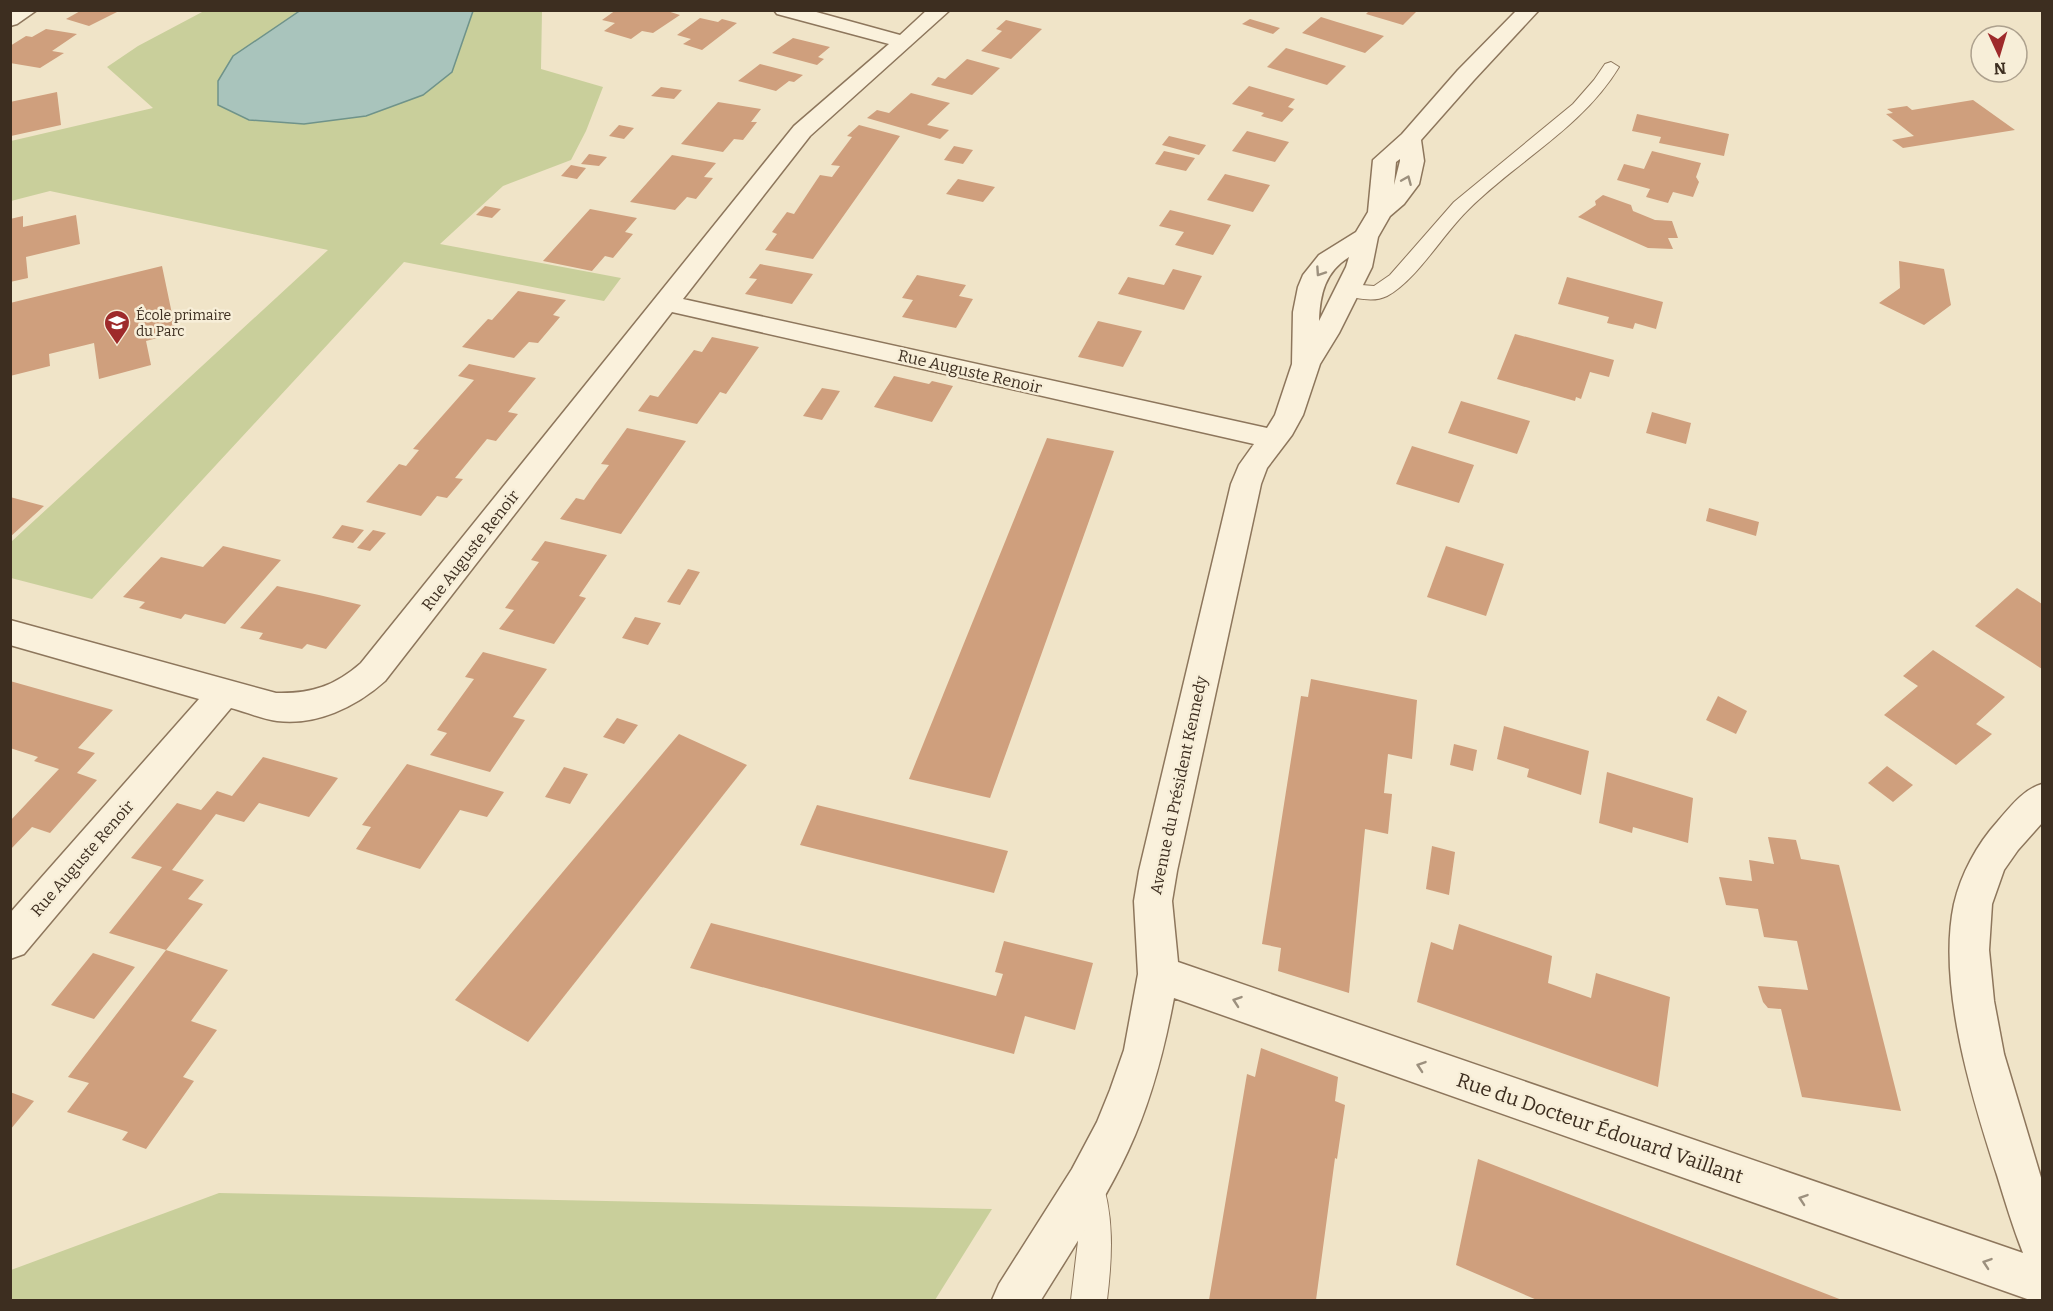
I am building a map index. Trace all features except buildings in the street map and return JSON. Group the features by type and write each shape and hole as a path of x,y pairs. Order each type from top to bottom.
{"street":[{"path":"10,20 27,10"},
{"path":"784,10 904,42"},
{"name":"Rue Auguste Renoir","path":"10,632 276,707 296,708 321,704 340,697 359,685 374,672 802,130 940,10"},
{"name":"Avenue du Président Kennedy","path":"1015,1300 1087,1184 1113,1136 1144,1050 1158,974 1153,901 1160,860 1246,484 1254,465 1289,415 1306,364 1326,333 1359,267 1366,237 1380,212 1396,199 1407,184 1412,161 1410,139 1466,75 1529,10"},
{"name":"Avenue du Président Kennedy","path":"1306,364 1307,308 1315,278 1323,265 1340,251 1366,237"},
{"name":"Rue Auguste Renoir","path":"667,303 1273,439"},
{"name":"Rue Auguste Renoir","path":"10,942 224,693"},
{"path":"2043,799 2001,844 1987,865 1976,892 1968,951 1971,989 1989,1075 2043,1244"},
{"name":"Rue du Docteur Édouard Vaillant","path":"1158,974 2043,1282"}],"lane":[{"path":"1349,290 1365,293 1379,292 1397,279 1461,206 1579,108 1611,68"},
{"path":"1087,1184 1095,1240 1089,1300"}],"green space":[{"path":"204,11 542,11 541,69 603,87 586,131 571,160 503,186 440,244 621,278 604,301 404,262 92,599 11,578 11,542 328,250 50,191 11,201 11,141 153,108 107,67 138,46"},
{"path":"219,1193 992,1209 935,1300 11,1300 11,1270"}],"water":[{"path":"301,10 473,11 452,72 423,95 366,116 304,124 249,120 218,105 218,81 233,56"}],"place":[{"name":"École primaire du Parc","path":"117,346"}]}
